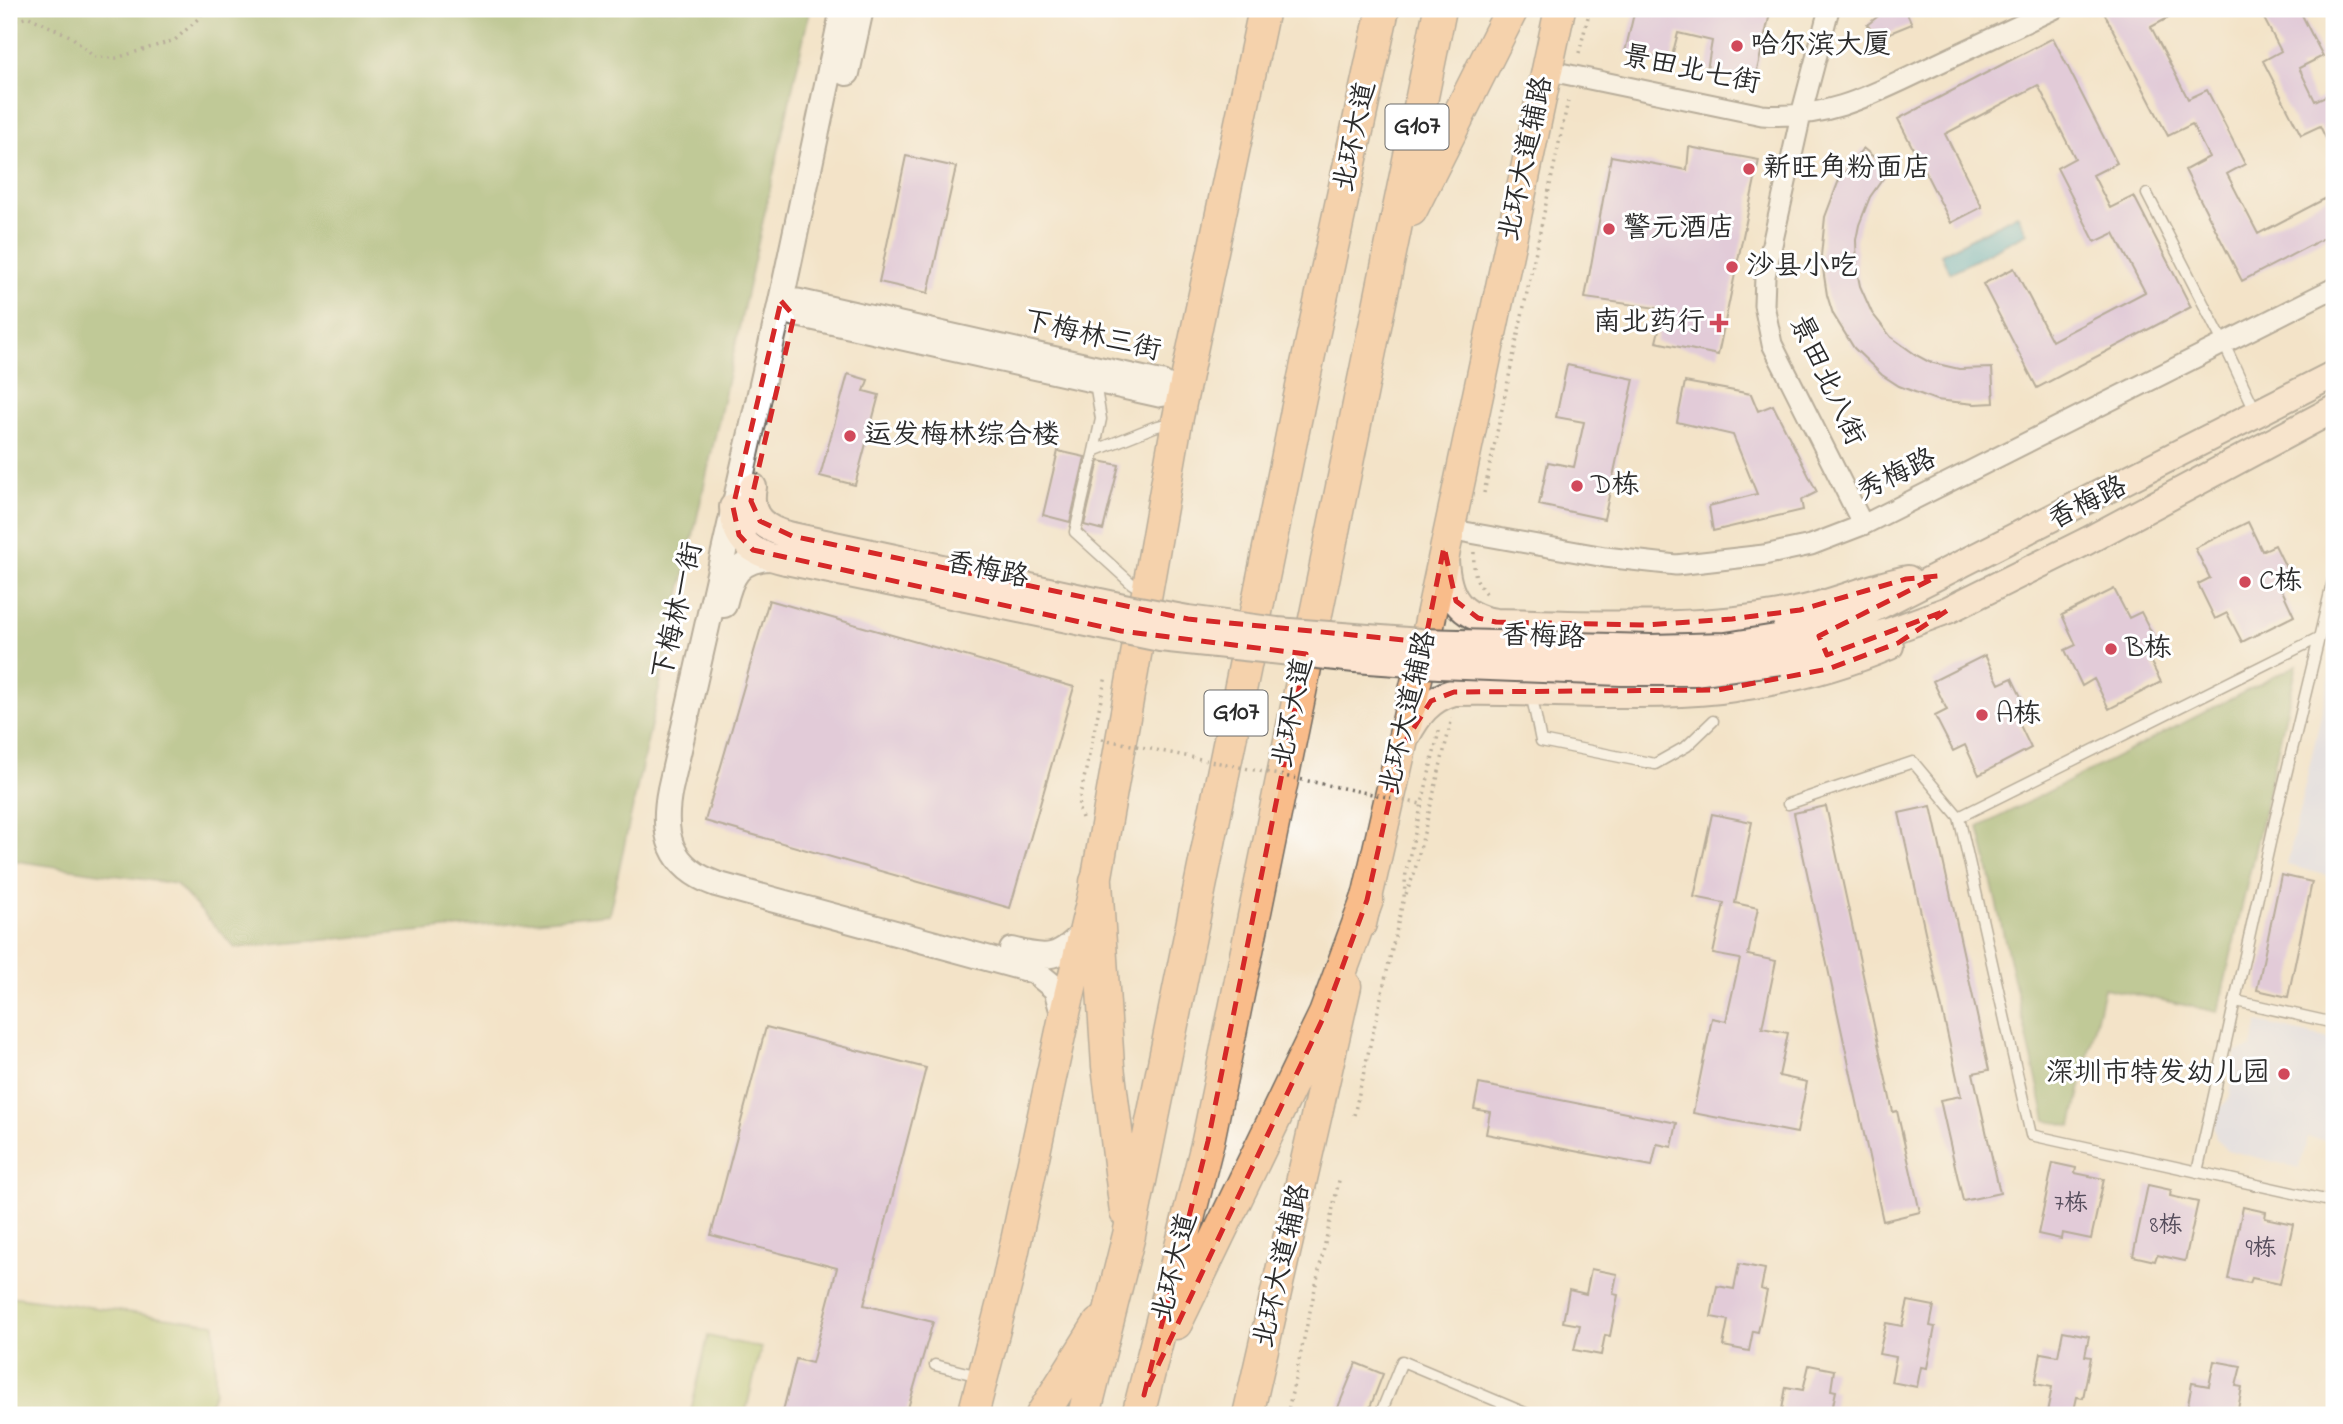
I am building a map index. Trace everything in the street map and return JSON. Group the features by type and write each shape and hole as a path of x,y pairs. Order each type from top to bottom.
{"highway":[{"name":"北环大道","path":"1084,1415 1129,1235 1298,406 1383,9"},
{"name":"北环大道","path":"1141,1405 1208,1141 1440,9"},
{"path":"1393,246 1512,9"},
{"path":"1096,882 1108,1066 1129,1235"},
{"path":"1141,1405 1204,1262 1325,1014 1367,900"},
{"path":"1042,1415 1114,1299"}],"main road":[{"path":"973,1415 1007,1283 1096,882 1177,422 1264,9"},
{"name":"北环大道辅路","path":"1248,1415 1401,748 1455,542 1560,9"},
{"name":"香梅路","path":"733,507 739,535 753,550 783,551 1134,633 1200,643 1355,659 1621,672 1693,672 1778,649 1867,612 2334,374"},
{"name":"香梅路","path":"1778,649 1817,653 1891,631 1948,610 2087,541 2334,409"},
{"name":"香梅路","path":"753,486 751,501 757,517 772,529 783,551"},
{"path":"1455,542 1446,575 1456,601 1478,618 1495,612 1644,625 1732,619 1800,610 1906,579 1938,576"},
{"path":"1401,748 1420,714 1431,701 1454,692 1664,693 1718,690 1791,678 1858,660 1898,643 1948,610"},
{"path":"1495,612 1476,649 1474,662 1485,684 1497,692"}],"street":[{"name":"下梅林一街","path":"843,9 791,305 733,507 665,812 669,840 676,856 694,873 725,887 1037,964"},
{"name":"下梅林一街","path":"753,486 791,305 861,9"},
{"name":"景田北八街","path":"1829,9 1801,116 1765,276 1765,318 1772,344 1864,525"},
{"name":"景田北七街","path":"1546,70 1762,115 1801,116 1834,109 1873,95 2054,9"},
{"name":"秀梅路","path":"1455,542 1676,565 1764,555 1811,545 1864,525 2334,288"},
{"name":"下梅林三街","path":"791,305 1095,383 1160,397 1183,393"},
{"name":"下梅林三街","path":"791,305 1163,381 1183,393"},
{"name":"下梅林一街","path":"783,551 744,564 737,571 728,591 680,801 681,831 688,848 706,865 725,874 1037,964"},
{"path":"1065,1017 1056,989 1037,964 1064,951 1085,931"}],"lane":[{"path":"2147,194 2257,413"},
{"path":"1095,383 1101,419 1075,532 1131,583 1146,592"},
{"path":"1094,451 1154,426 1177,422"},
{"path":"2197,1172 2275,820 2334,576"},
{"path":"1959,817 2318,638"},
{"path":"1531,693 1541,741 1656,764 1688,746 1713,721"},
{"path":"1788,804 1913,762 1959,817 2031,1135 2334,1202"},
{"path":"2236,1001 2334,1023"},
{"path":"1380,1415 1402,1361 1530,1415"},
{"path":"935,1365 983,1377"}],"path":[{"path":"9,22 29,17 72,37 94,57 116,58 174,40 200,17 203,9"},
{"path":"1579,53 1590,9"},
{"path":"1483,501 1568,101"},
{"path":"1455,542 1473,569 1477,585 1495,612"},
{"path":"1404,897 1414,874 1454,709"},
{"path":"1354,1115 1442,717"},
{"path":"1102,739 1421,804"},
{"path":"1287,1415 1340,1176"}],"highlighted area":[{"path":"781,301 794,316 751,501 760,521 792,536 1188,619 1425,642 1444,547 1456,601 1478,618 1496,622 1645,625 1732,619 1800,610 1906,579 1938,576 1819,636 1827,655 1948,610 1898,643 1828,669 1718,690 1454,692 1431,701 1401,748 1367,900 1325,1014 1144,1395 1208,1141 1306,654 1121,631 753,550 739,535 733,507"}],"shaded area":[{"path":"2334,657 2334,877 2287,865"},
{"name":"深圳市特发幼儿园","path":"2258,1022 2334,1040 2334,1142 2308,1137 2299,1168 2227,1150 2216,1138 2214,1127 2218,1110 2230,1097 2236,1052 2252,1047"}],"green space":[{"path":"9,9 810,9 609,914 235,948 176,884 9,860"},
{"path":"2297,665 2218,1012 2104,988 2072,1126 2046,1120 1979,827"},
{"path":"9,1296 215,1324 215,1391 205,1415 9,1415"},
{"path":"708,1336 761,1348 745,1415 690,1415"}],"water":[{"path":"2017,214 2027,233 1950,273 1941,254"}],"building":[{"name":"哈尔滨大厦","path":"1635,9 1771,9 1755,79 1707,70 1712,41 1678,33 1671,60 1625,52"},
{"path":"1887,9 1905,9 1912,24 1880,37 1867,25"},
{"path":"2102,9 2185,9 2151,27 2188,99 2207,90 2245,164 2227,174 2258,234 2334,194 2334,233 2242,281 2185,170 2209,157 2192,124 2168,136"},
{"path":"2259,9 2299,9 2323,56 2299,68 2315,101 2334,92 2334,155 2320,126 2301,135 2263,61 2281,51"},
{"path":"2053,38 2117,163 2093,175 2110,208 2134,196 2191,307 2037,388 1983,284 2014,268 2052,341 2145,292 2114,233 2095,242 2057,168 2075,158 2038,85 1945,134 1982,207 1951,223 1898,119"},
{"path":"1689,147 1759,160 1718,355 1656,342 1664,309 1585,298 1611,156 1687,170"},
{"path":"1863,148 1889,170 1870,197 1856,240 1860,286 1872,313 1891,337 1929,362 1959,369 1992,368 1994,403 1936,400 1899,386 1882,375 1854,348 1833,314 1821,256 1825,217 1839,180"},
{"path":"906,156 956,167 928,293 879,282"},
{"path":"1567,365 1634,379 1604,519 1539,505 1548,462 1574,467 1584,422 1556,417"},
{"name":"运发梅林综合楼","path":"848,374 868,380 864,391 879,395 855,485 820,476"},
{"path":"1685,382 1751,394 1758,411 1773,405 1817,492 1801,500 1803,510 1713,531 1709,506 1757,494 1733,435 1677,422"},
{"path":"1058,451 1085,457 1070,522 1043,515"},
{"path":"1099,461 1119,465 1103,530 1084,525"},
{"name":"C栋","path":"2248,522 2262,551 2275,545 2292,580 2280,586 2294,616 2242,642 2227,613 2215,619 2198,584 2210,578 2195,548"},
{"name":"B栋","path":"2114,589 2129,618 2141,612 2159,647 2146,653 2161,682 2109,709 2094,679 2082,686 2065,650 2076,645 2062,615"},
{"path":"769,600 1074,687 1010,908 705,821"},
{"name":"A栋","path":"1985,655 1999,684 2012,678 2029,713 2017,719 2031,748 1979,775 1965,745 1953,751 1935,716 1947,710 1933,681"},
{"path":"1826,806 1893,1112 1897,1111 1920,1212 1883,1221 1794,813"},
{"path":"1931,806 1989,1070 1973,1073 2000,1193 1963,1201 1940,1100 1961,1096 1899,813"},
{"path":"1712,814 1752,822 1735,903 1758,908 1748,955 1776,961 1762,1028 1788,1033 1779,1076 1807,1082 1797,1133 1693,1113 1712,1018 1726,1021 1740,959 1713,954 1724,903 1694,897"},
{"path":"2281,875 2312,882 2288,997 2257,990"},
{"path":"766,1027 926,1068 864,1305 933,1322 906,1415 782,1415 796,1359 812,1363 837,1268 711,1235"},
{"path":"1479,1084 1677,1123 1672,1147 1657,1144 1652,1166 1486,1134 1490,1112 1474,1109"},
{"path":"2053,1163 2076,1168 2075,1173 2104,1179 2091,1239 2062,1233 2061,1239 2038,1234"},
{"path":"2148,1185 2171,1190 2170,1196 2198,1202 2185,1261 2157,1255 2155,1261 2133,1256"},
{"path":"2243,1207 2266,1212 2265,1218 2293,1224 2280,1284 2252,1278 2250,1283 2228,1279"},
{"path":"1739,1264 1765,1269 1761,1289 1767,1291 1758,1332 1753,1331 1749,1351 1723,1346 1728,1320 1711,1317 1717,1286 1734,1289"},
{"path":"1591,1269 1617,1274 1613,1294 1618,1295 1610,1336 1605,1335 1601,1355 1574,1350 1580,1325 1563,1322 1569,1290 1586,1294"},
{"path":"1908,1301 1934,1306 1930,1326 1935,1327 1927,1368 1921,1367 1917,1387 1891,1382 1896,1357 1879,1354 1886,1323 1902,1326"},
{"path":"2063,1331 2089,1336 2085,1356 2091,1357 2083,1398 2077,1397 2073,1415 2047,1412 2052,1387 2035,1384 2041,1353 2058,1356"},
{"path":"2214,1361 2241,1366 2236,1386 2242,1387 2237,1415 2186,1415 2192,1383 2209,1386"},
{"path":"1356,1363 1383,1374 1367,1415 1335,1415"},
{"path":"1809,1365 1834,1370 1831,1390 1836,1391 1831,1415 1781,1415 1786,1387 1803,1390"}],"place":[{"name":"哈尔滨大厦","path":"1737,46"},
{"name":"新旺角粉面店","path":"1749,169"},
{"name":"警元酒店","path":"1609,229"},
{"name":"沙县小吃","path":"1732,267"},
{"name":"南北药行","path":"1719,323"},
{"name":"运发梅林综合楼","path":"850,436"},
{"name":"D栋","path":"1577,486"},
{"name":"C栋","path":"2245,582"},
{"name":"B栋","path":"2111,649"},
{"name":"A栋","path":"1982,715"},
{"name":"深圳市特发幼儿园","path":"2284,1074"}]}
